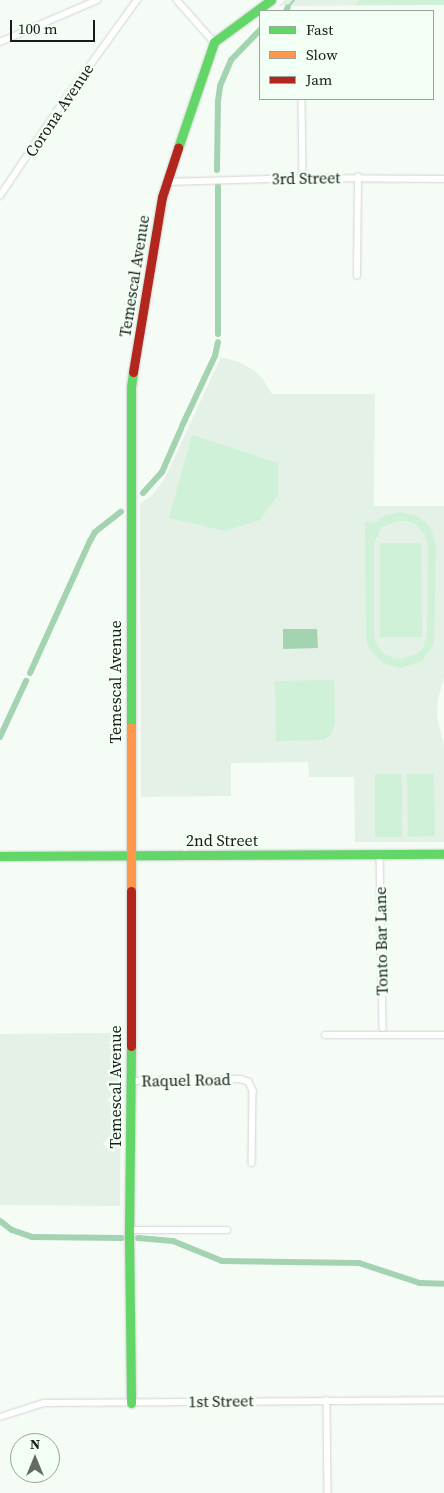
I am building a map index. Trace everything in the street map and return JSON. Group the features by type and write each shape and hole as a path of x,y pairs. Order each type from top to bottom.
{"street":[{"path":"0,42 97,0"},
{"name":"Corona Avenue","path":"0,196 57,111 137,0"},
{"path":"177,0 214,42 271,0"},
{"name":"Temescal Avenue","path":"131,1403 129,1230 131,1081 131,387 162,197 214,42"},
{"path":"302,100 303,178"},
{"path":"357,276 358,177"},
{"name":"3rd Street","path":"167,182 358,177 444,178"},
{"name":"2nd Street","path":"0,856 444,854"},
{"name":"Tonto Bar Lane","path":"380,855 383,1028"},
{"path":"326,1035 444,1035"},
{"name":"Raquel Road","path":"131,1081 240,1079 249,1082 253,1090 252,1163"},
{"path":"129,1230 227,1230"},
{"path":"327,1400 328,1493"},
{"name":"1st Street","path":"0,1416 44,1403 444,1400"}],"shaded area":[{"path":"285,0 444,0 444,5 278,6"},
{"path":"359,0 444,0 444,5 355,5"},
{"path":"221,357 239,362 255,371 263,379 272,394 375,394 374,506 444,506 444,678 438,699 437,716 444,746 444,842 355,842 354,777 309,777 308,762 231,763 231,796 141,797 140,504 152,495 165,478"},
{"path":"192,435 278,463 278,495 260,520 225,531 169,518"},
{"path":"400,512 416,516 425,522 432,531 436,547 434,643 422,661 401,668 385,664 376,657 367,644 365,522 374,522 374,524 384,516","holes":["396,521 409,521 416,525 425,535 428,547 427,637 423,648 417,654 401,659 393,658 382,652 375,641 374,543 381,528"]},
{"path":"380,543 421,543 422,637 380,637"},
{"path":"283,629 317,629 318,648 283,649"},
{"path":"334,680 335,722 331,734 324,740 276,741 275,681"},
{"path":"375,774 402,774 402,837 375,837"},
{"path":"407,774 434,774 435,836 408,837"},
{"path":"121,1033 120,1206 0,1205 0,1034"}],"waterway":[{"path":"288,7 294,0"},
{"path":"217,170 220,86 231,60 259,31"},
{"path":"218,186 218,334"},
{"path":"182,426 215,356 218,342"},
{"path":"143,493 162,472 181,429"},
{"path":"30,673 95,532 121,512"},
{"path":"0,737 26,681"},
{"path":"0,1221 12,1230 32,1237 122,1238"},
{"path":"138,1238 173,1241 222,1261 359,1263 420,1283 444,1284"}],"traffic: fast":[{"path":"178,148 214,42 271,0"},
{"path":"131,727 131,387 133,372"},
{"path":"0,856 444,854"},
{"path":"131,1046 129,1233 131,1403"}],"traffic: slow":[{"path":"131,727 131,891"}],"traffic: jam":[{"path":"133,372 162,197 178,148"},
{"path":"131,891 131,1046"}]}
